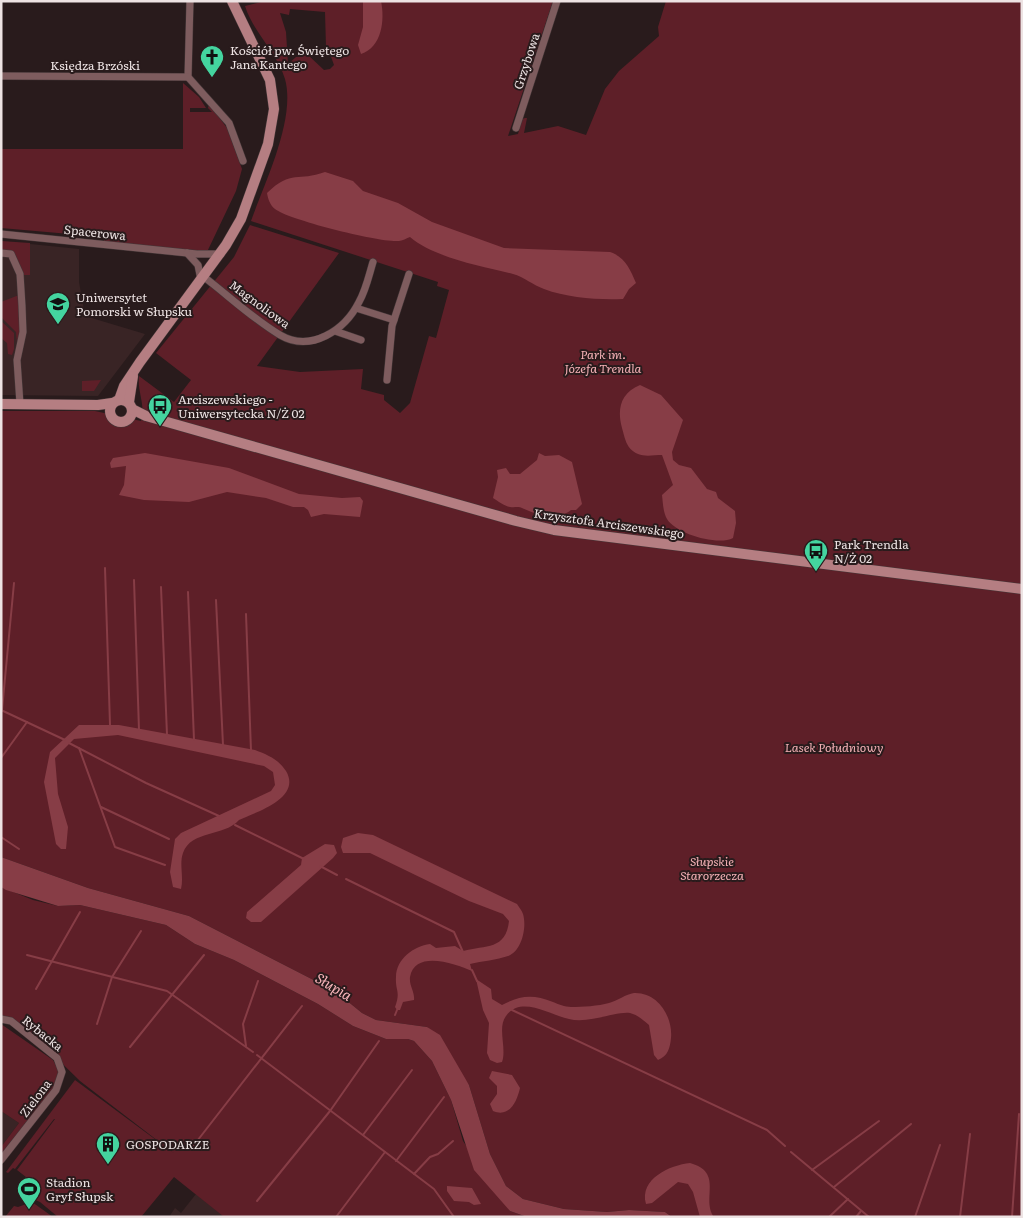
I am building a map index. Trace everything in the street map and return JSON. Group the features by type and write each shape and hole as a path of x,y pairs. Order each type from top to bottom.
{"street":[{"path":"190,1 188,77 229,123 243,161"},
{"path":"122,407 133,372 221,254 240,219 268,144 274,109 273,93 267,72 232,1"},
{"name":"Grzybowa","path":"516,128 557,1"},
{"name":"Księdza Brzóski","path":"1,76 188,77"},
{"name":"Spacerowa","path":"1,234 186,253 221,254"},
{"path":"1,253 11,254 20,274 23,327 17,360 20,404"},
{"path":"186,253 198,264 202,279"},
{"name":"Magnoliowa","path":"202,279 281,335 305,342 320,339 335,331 356,308 372,262"},
{"path":"387,380 391,331 410,274"},
{"path":"356,308 394,320"},
{"path":"335,331 361,340"},
{"name":"Krzysztofa Arciszewskiego","path":"1,404 122,407 146,416 516,522 554,530 1022,589"},
{"name":"Rybacka","path":"1,1019 11,1021 57,1058 62,1072"},
{"name":"Zielona","path":"1,1160 56,1090 62,1072"}],"shaded area":[{"path":"363,1 381,1 383,16 378,39 374,45 361,54 358,45 363,27"},
{"path":"325,172 353,181 363,191 398,203 432,222 504,248 610,252 623,260 636,283 629,289 623,299 593,299 563,294 544,289 513,274 445,256 432,251 410,237 400,241 389,241 356,235 284,214 275,209 271,204 267,193 283,181 289,178"},
{"name":"Uniwersytet Pomorski w Słupsku","path":"1,241 79,249 79,282 85,316 145,334 98,396 1,395"},
{"path":"640,385 661,395 683,420 672,452 673,460 679,465 691,468 707,489 716,492 718,498 735,511 736,523 733,538 718,541 698,537 679,529 667,519 662,495 673,485 662,455 644,455 634,452 624,436 620,409 624,397 633,388"},
{"path":"145,453 229,468 299,494 342,498 360,497 363,501 360,517 324,514 311,517 308,510 304,507 293,507 266,498 227,492 189,502 144,500 119,495 124,485 126,466 111,468 110,463 113,458"},
{"path":"539,453 545,456 559,455 572,462 582,504 576,510 571,510 559,516 546,516 521,507 503,505 493,498 498,477 497,470 506,468 510,474 520,474 537,460"},
{"path":"79,725 119,725 255,750 280,763 286,771 289,781 288,789 275,803 239,820 225,829 200,837 187,846 182,857 181,889 173,887 170,872 175,839 181,833 271,791 275,785 273,772 264,766 118,735 74,739 55,758 58,794 68,827 66,849 61,849 56,844 44,782 50,752"},
{"path":"358,833 373,835 517,904 523,914 524,932 517,949 508,956 470,964 472,971 447,962 428,961 420,963 413,968 410,977 414,1000 403,1002 400,1010 397,1010 395,1007 398,998 397,970 407,954 418,947 430,944 436,948 455,946 463,951 494,945 504,937 509,921 503,914 469,901 370,853 343,853 341,847 343,838"},
{"path":"325,844 334,845 337,853 333,858 261,922 251,922 246,918 247,912 301,865 302,858"},
{"path":"1,857 88,888 189,916 335,991 362,1013 376,1020 427,1027 440,1035 469,1085 490,1154 506,1186 523,1199 564,1209 607,1212 629,1210 665,1212 672,1217 527,1217 510,1211 474,1170 451,1100 432,1061 414,1041 408,1039 386,1039 353,1026 318,1004 234,960 195,944 166,925 80,905 58,906 6,890 1,887"},
{"path":"476,979 491,989 492,999 502,1005 515,999 533,997 571,1007 585,1007 609,1003 634,993 643,994 657,1001 666,1014 671,1030 669,1048 666,1054 658,1060 654,1055 649,1025 638,1016 630,1013 577,1020 561,1017 536,1008 520,1007 512,1010 503,1021 503,1056 502,1062 497,1063 490,1060 487,1053 489,1023 483,1010"},
{"path":"492,1071 512,1075 520,1088 515,1103 504,1112 493,1111 490,1104 497,1094 497,1086 489,1078"},
{"path":"1,1111 19,1123 1,1147"},
{"path":"690,1163 700,1167 709,1179 711,1210 714,1217 700,1217 693,1192 688,1184 678,1182 652,1203 646,1204 645,1195 647,1187 658,1175 665,1170"},
{"path":"447,1186 472,1188 481,1204 474,1205 469,1202 454,1201 447,1191"},
{"path":"196,1194 224,1217 169,1217 175,1208 181,1213"}],"green space":[{"path":"265,1 553,1 508,136 518,134 522,119 525,118 527,118 524,133 558,126 586,135 605,89 619,71 659,36 658,27 666,1 1022,1 1022,1217 672,1217 665,1212 629,1210 607,1212 564,1209 523,1199 506,1186 490,1154 469,1085 427,1027 376,1020 362,1013 335,991 189,916 88,888 1,857 1,411 95,411 141,421 143,409 139,376 174,402 191,380 156,353 234,257 250,225 339,253 257,366 300,372 363,369 361,389 384,395 384,400 400,413 410,403 429,336 436,338 449,290 437,286 438,282 251,221 283,131 287,95 285,79 281,69 254,25 245,6","holes":["290,9 325,12 326,47 332,50 330,54 334,65 330,69 324,70 308,55 296,57 288,64 286,32 280,13 289,15"]},
{"path":"183,83 199,97 206,108 190,108 190,112 212,112 208,108 209,104 227,128 242,169 236,191 207,252 104,242 104,237 1,228 1,149 183,149"},
{"path":"1,241 30,243 30,275 22,275 16,256 11,251 1,250"},
{"path":"19,295 21,328 17,343 16,332 1,317 1,302"},
{"path":"1,321 14,333 12,355 8,354 7,343 1,338"},
{"path":"101,380 94,391 82,391 82,381"},
{"path":"1,887 33,900 58,906 80,905 166,925 195,944 234,960 318,1004 353,1026 386,1039 408,1039 414,1041 432,1061 451,1100 463,1141 510,1211 527,1217 224,1217 174,1177 141,1217 58,1217 40,1202 26,1196 35,1184 17,1170 55,1119 15,1169 13,1168 8,1173 6,1172 75,1080 175,1154 80,1081 25,1027 1,1021"},
{"path":"1,1024 53,1060 60,1073 58,1082 2,1153 1,1147 19,1123 1,1111"},
{"name":"Stadion Gryf Słupsk","path":"32,1202 53,1217 5,1217 14,1206 18,1207"}],"waterway":[{"path":"105,568 110,725"},
{"path":"134,580 139,730"},
{"path":"2,710 14,583"},
{"path":"161,587 167,735"},
{"path":"188,592 194,740"},
{"path":"216,600 223,745"},
{"path":"246,614 251,751"},
{"path":"1,710 65,740"},
{"path":"1,758 27,722"},
{"path":"69,743 146,783 219,816"},
{"path":"79,748 115,847 165,865"},
{"path":"101,807 169,839"},
{"path":"235,825 304,859"},
{"path":"1,837 19,849"},
{"path":"320,866 337,875"},
{"path":"346,879 454,932 463,952"},
{"path":"36,989 80,912"},
{"path":"97,1024 112,977 141,931"},
{"path":"27,955 167,991 253,1052"},
{"path":"130,1047 204,955"},
{"path":"472,970 477,981"},
{"path":"246,1046 243,1024 258,981"},
{"path":"194,1145 302,1006"},
{"path":"395,1015 397,1010"},
{"path":"512,1010 767,1130 785,1146"},
{"path":"257,1201 330,1111 379,1041"},
{"path":"257,1055 434,1189 454,1217"},
{"path":"363,1135 412,1070"},
{"path":"396,1161 444,1097"},
{"path":"1012,1217 1019,1114"},
{"path":"812,1170 879,1121"},
{"path":"834,1187 911,1124"},
{"path":"960,1217 970,1134"},
{"path":"414,1174 430,1157 438,1154 453,1141"},
{"path":"915,1217 940,1145"},
{"path":"336,1217 385,1152"},
{"path":"791,1152 869,1217"},
{"path":"829,1217 848,1199"},
{"path":"856,1217 861,1211"}],"place":[{"name":"Kościół pw. Świętego Jana Kantego","path":"212,78"},
{"name":"Uniwersytet Pomorski w Słupsku","path":"58,325"},
{"name":"Arciszewskiego - Uniwersytecka N/Ż 02","path":"160,427"},
{"name":"Park Trendla N/Ż 02","path":"816,572"},
{"name":"GOSPODARZE","path":"108,1165"},
{"name":"Stadion Gryf Słupsk","path":"29,1210"}],"park label":[{"name":"Park im. Józefa Trendla","path":"603,361"},
{"name":"Lasek Południowy","path":"834,747"},
{"name":"Słupskie Starorzecza","path":"712,868"}],"water label":[{"name":"Słupia","path":"334,986"}]}
